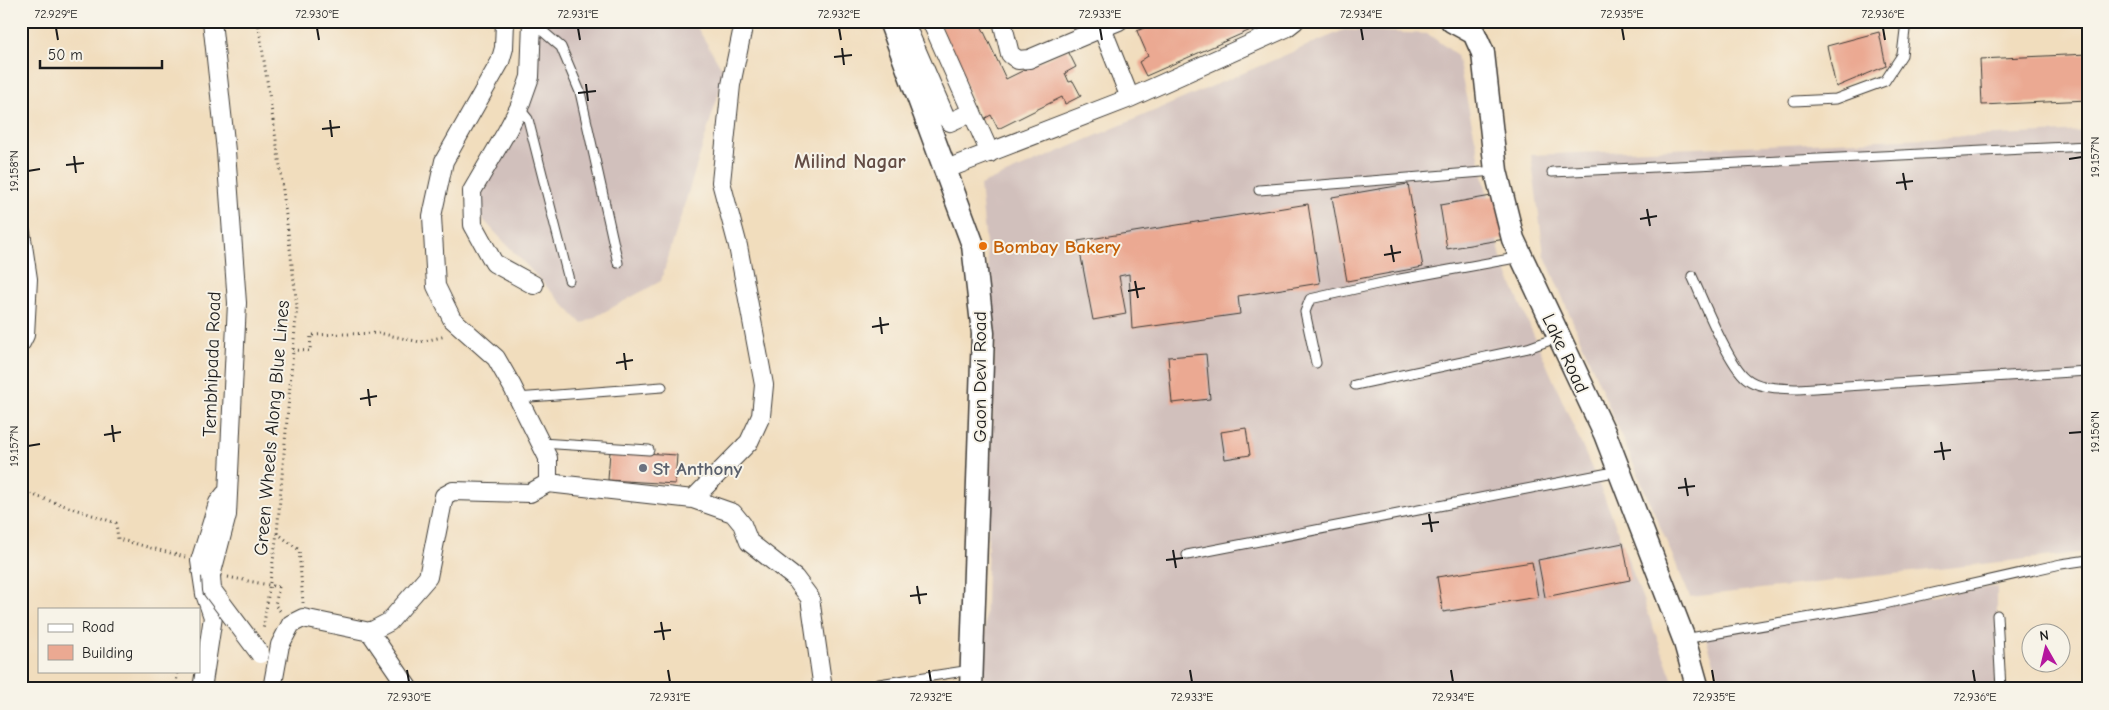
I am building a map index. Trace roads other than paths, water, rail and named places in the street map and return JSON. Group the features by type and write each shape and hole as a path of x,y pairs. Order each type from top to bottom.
{"street":[{"name":"Tembhipada Road","path":"212,21 226,151 237,303 227,515 218,576 212,590 266,662 268,678 266,689"},
{"path":"505,21 504,48 500,62 444,161 432,216 436,286 452,320 496,358 548,458 548,483"},
{"path":"931,21 990,153"},
{"path":"1002,21 1010,54 1018,60 1029,60 1110,24 1130,98"},
{"path":"944,170 1130,98 1286,28 1295,21"},
{"name":"Lake Road","path":"1452,21 1478,27 1484,53 1496,171 1513,239 1605,434 1684,639 1698,689"},
{"path":"532,22 530,78 519,108 472,191 474,225 494,263 534,285"},
{"path":"901,25 946,118 950,122 972,112"},
{"name":"Gaon Devi Road","path":"901,25 944,170 973,244 983,333 971,679"},
{"path":"693,499 749,442 761,416 764,385 738,246 721,182 730,85 743,27"},
{"path":"21,232 28,279 25,335 21,343"},
{"path":"272,689 280,645 297,621 370,632 389,622 428,577 444,496 453,491 530,493 548,483 693,499 733,513 742,524 748,542 795,578 810,598 823,689"},
{"path":"202,689 213,618 205,594 200,560 218,503 228,488"},
{"path":"370,632 409,689"}],"lane":[{"path":"532,22 561,47 580,92 618,263"},
{"path":"1794,101 1836,99 1885,81 1902,55 1905,30"},
{"path":"519,108 528,119 569,280"},
{"path":"1552,172 2088,146"},
{"path":"1259,190 1496,171"},
{"path":"1316,363 1305,312 1310,299 1400,279 1522,257"},
{"path":"1692,276 1732,360 1746,378 1764,386 1798,389 2088,371"},
{"path":"1355,385 1528,348 1559,337"},
{"path":"516,398 662,387"},
{"path":"541,443 649,450"},
{"path":"1187,555 1619,471"},
{"path":"1684,639 1880,605 2061,564 2088,560"},
{"path":"1997,615 2001,689"},
{"path":"879,684 971,679"}],"place":[{"name":"Bombay Bakery","path":"983,246"},
{"name":"St Anthony","path":"643,468"}],"district":[{"name":"Milind Nagar","path":"850,161"}]}
